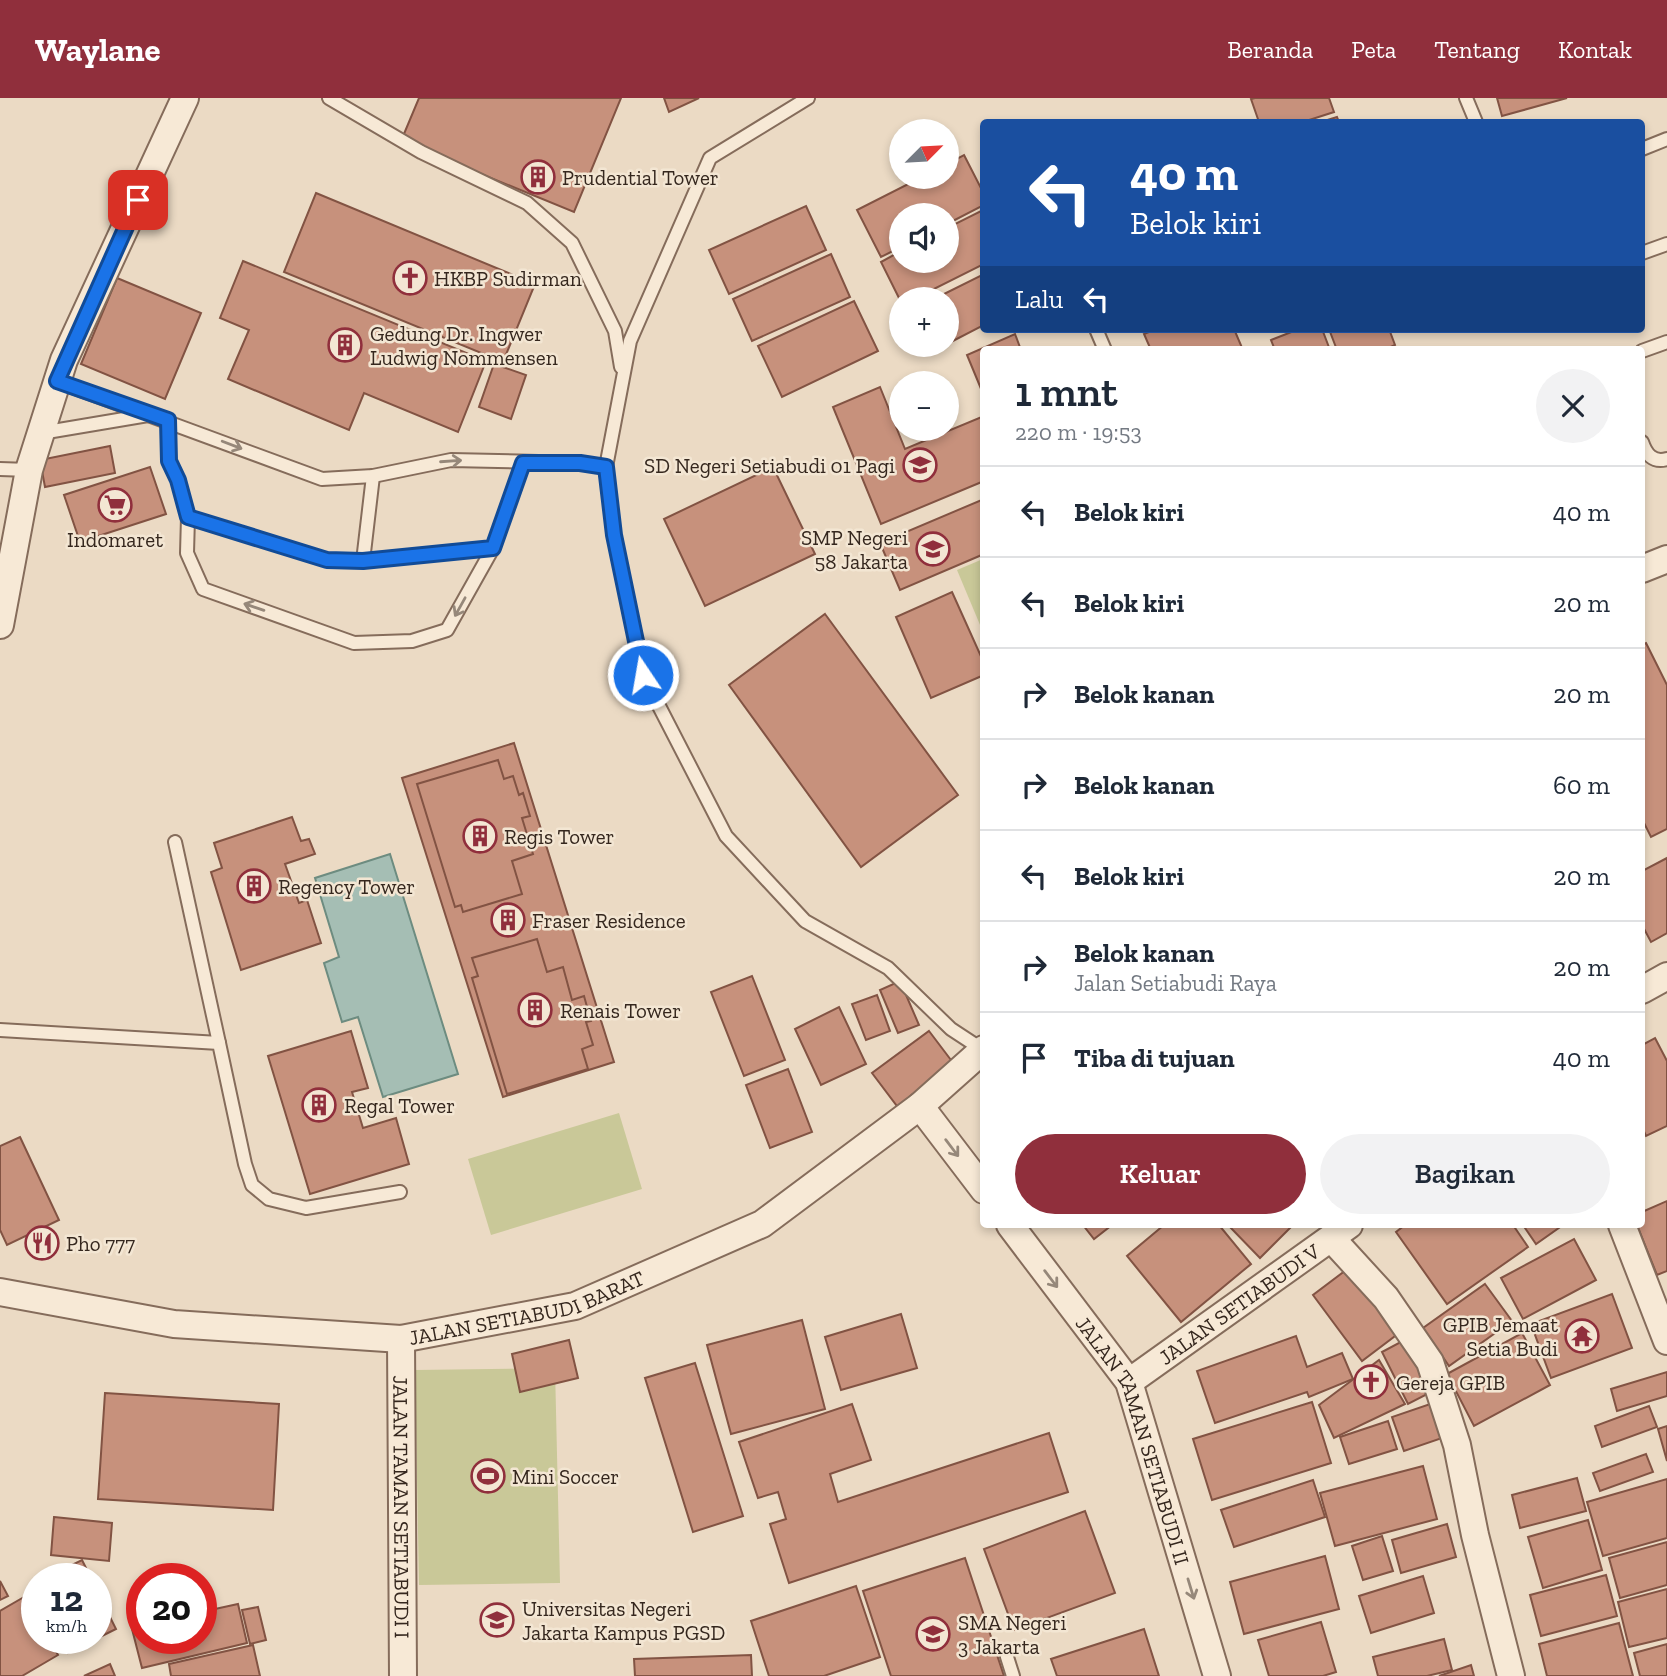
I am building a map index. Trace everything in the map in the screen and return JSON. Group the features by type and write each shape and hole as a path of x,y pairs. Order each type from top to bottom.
{"street":[{"path":"0,625 38,434 57,381 185,98"},
{"path":"1645,568 1667,559"},
{"path":"1645,988 1667,976"},
{"name":"JALAN SETIABUDI BARAT","path":"0,1292 174,1324 401,1339 575,1306 762,1224 920,1106 980,1052"},
{"path":"920,1106 980,1185"},
{"name":"JALAN TAMAN SETIABUDI II","path":"1012,1228 1129,1382 1217,1676"},
{"path":"1623,1228 1667,1341"},
{"path":"1340,1232 1430,1362 1457,1445 1475,1535 1511,1676"},
{"name":"JALAN SETIABUDI V","path":"1129,1382 1340,1232"},
{"name":"JALAN TAMAN SETIABUDI I","path":"401,1339 403,1676"}],"lane":[{"path":"329,98 421,152 527,203 572,243 615,331 622,372"},
{"path":"808,98 710,158 629,341 606,467 614,535 643,675 726,836 805,921 888,968 951,1029 980,1047"},
{"path":"1466,98 1475,119"},
{"path":"1645,148 1667,139"},
{"path":"1645,252 1667,244"},
{"path":"1645,350 1667,342"},
{"path":"57,381 321,479 373,476 451,460 580,463 606,467"},
{"path":"38,434 151,415"},
{"path":"168,420 169,461 178,480 188,517 187,553 203,589 354,643 412,641 447,629 493,548 523,463"},
{"path":"1645,452 1653,458 1667,459"},
{"path":"0,469 29,470"},
{"path":"363,561 373,476"},
{"path":"188,517 327,560 363,561 493,548"},
{"path":"175,842 245,1164 252,1185 269,1199 306,1208 400,1192"},
{"path":"0,1030 219,1043"},
{"path":"1007,1657 1013,1676"}],"shaded area":[{"path":"980,560 980,625 957,570"},
{"path":"390,854 458,1074 383,1097 358,1017 342,1022 324,963 339,957 315,878"},
{"path":"619,1113 642,1189 491,1235 468,1159"},
{"name":"Mini Soccer","path":"555,1368 560,1583 419,1585 415,1370"}],"building":[{"name":"Prudential Tower","path":"419,98 621,98 574,212 401,141"},
{"path":"664,98 699,98 669,112"},
{"path":"1329,98 1334,112 1312,119 1258,119 1251,99"},
{"path":"1497,98 1567,98 1502,116"},
{"path":"964,155 980,186 980,207 959,218 959,203 889,203 889,253 881,257 857,210 898,189 959,189 959,158"},
{"name":"HKBP Sudirman","path":"316,193 535,284 503,362 284,272"},
{"path":"806,206 826,250 729,294 709,250"},
{"path":"980,212 980,266 938,287 894,287 881,262 889,258 889,273 959,273 959,222"},
{"path":"831,254 850,297 752,341 733,299"},
{"name":"Gedung Dr. Ingwer Ludwig Nommensen","path":"243,261 486,361 458,432 364,393 349,430 228,379 249,330 220,318"},
{"path":"980,276 980,327 959,338 958,287"},
{"path":"117,278 201,313 165,399 81,364"},
{"path":"854,301 878,351 782,397 758,346"},
{"path":"1236,333 1241,346 1149,346 1144,334"},
{"path":"1289,333 1324,333 1328,346 1273,346 1271,340"},
{"path":"1331,333 1390,333 1395,345 1393,346 1335,346"},
{"path":"1015,334 1020,346 988,346"},
{"path":"980,349 980,386 967,355"},
{"path":"494,364 526,375 511,419 479,407"},
{"name":"SD Negeri Setiabudi 01 Pagi","path":"880,387 889,409 889,441 902,441 905,449 924,441 959,441 959,426 980,418 980,483 881,524 833,407"},
{"path":"110,446 115,473 45,487 40,460"},
{"name":"Indomaret","path":"150,467 166,514 80,542 64,495"},
{"path":"773,467 815,554 705,606 664,519"},
{"name":"SMP Negeri 58 Jakarta","path":"980,501 980,556 900,590 880,543"},
{"path":"952,592 980,654 980,677 931,698 896,617"},
{"path":"825,614 958,795 861,867 729,685"},
{"path":"1645,644 1667,685 1667,829 1651,837 1645,825"},
{"name":"Fraser Residence","path":"514,743 614,1062 503,1097 402,778"},
{"name":"Regis Tower","path":"498,760 504,779 513,776 519,795 523,793 530,816 522,818 533,854 512,861 522,894 463,912 461,905 455,907 417,784"},
{"name":"Regency Tower","path":"292,817 301,841 309,839 315,854 285,864 299,903 307,900 321,943 241,970 211,872 222,868 214,843"},
{"path":"1667,858 1667,933 1651,942 1645,931 1645,869"},
{"name":"Renais Tower","path":"537,939 547,972 563,967 572,1000 584,996 591,1021 586,1022 593,1045 582,1049 588,1069 507,1094 472,978 478,976 472,958"},
{"path":"752,976 785,1060 744,1076 711,992"},
{"path":"900,981 919,1025 898,1033 880,990"},
{"path":"877,995 890,1031 866,1040 852,1004"},
{"path":"839,1007 866,1064 821,1085 795,1029"},
{"name":"Regal Tower","path":"351,1031 368,1088 352,1092 363,1128 396,1118 409,1164 310,1194 268,1056"},
{"path":"929,1031 957,1068 900,1110 872,1073"},
{"path":"1655,1038 1667,1061 1667,1126 1646,1136 1645,1134 1645,1043"},
{"path":"788,1069 812,1132 770,1148 746,1085"},
{"path":"20,1137 59,1220 7,1245 0,1230 0,1146"},
{"path":"1667,1201 1667,1271 1657,1275 1638,1228 1645,1228 1645,1211"},
{"path":"1085,1228 1108,1228 1094,1239"},
{"path":"1160,1228 1221,1228 1251,1264 1181,1322 1127,1256"},
{"path":"1231,1228 1290,1228 1260,1258"},
{"path":"1401,1228 1515,1228 1528,1247 1447,1304 1396,1232"},
{"path":"1525,1228 1559,1228 1536,1244"},
{"path":"1574,1239 1596,1280 1523,1319 1501,1278"},
{"path":"1354,1264 1403,1330 1362,1361 1313,1295"},
{"path":"1485,1284 1512,1321 1449,1366 1423,1328"},
{"name":"GPIB Jemaat Setia Budi","path":"1612,1294 1632,1348 1551,1378 1531,1324"},
{"path":"901,1314 917,1368 841,1390 825,1337"},
{"path":"802,1320 825,1409 731,1434 707,1345"},
{"path":"1522,1333 1550,1385 1474,1426 1447,1374"},
{"path":"1296,1336 1307,1367 1342,1353 1353,1379 1309,1397 1307,1392 1215,1423 1197,1371"},
{"path":"1410,1337 1437,1389 1408,1404 1382,1352"},
{"path":"569,1340 578,1378 520,1392 512,1354"},
{"name":"Gereja GPIB","path":"1379,1360 1405,1404 1334,1438 1319,1405"},
{"path":"695,1363 743,1516 693,1532 645,1378"},
{"path":"1667,1372 1667,1396 1617,1411 1611,1389"},
{"path":"105,1393 279,1404 273,1510 98,1499"},
{"path":"1439,1401 1451,1435 1404,1451 1392,1417"},
{"path":"1312,1402 1331,1463 1212,1500 1193,1439"},
{"path":"852,1404 871,1460 830,1474 838,1502 1049,1433 1068,1492 789,1583 770,1524 786,1519 778,1492 758,1498 739,1442"},
{"path":"1649,1406 1657,1427 1602,1447 1595,1426"},
{"path":"1388,1421 1397,1449 1349,1464 1340,1437"},
{"path":"1667,1426 1667,1461 1658,1429"},
{"path":"1646,1454 1653,1472 1600,1491 1593,1473"},
{"path":"1423,1466 1437,1519 1335,1546 1320,1493"},
{"path":"1577,1478 1586,1511 1520,1528 1512,1495"},
{"path":"1667,1479 1667,1538 1603,1556 1587,1502"},
{"path":"1313,1480 1325,1517 1234,1547 1221,1510"},
{"path":"1085,1511 1115,1593 1014,1630 984,1549"},
{"path":"54,1517 112,1523 109,1561 51,1555"},
{"path":"1588,1520 1602,1570 1543,1588 1528,1537"},
{"path":"1447,1524 1456,1557 1401,1573 1392,1540"},
{"path":"1382,1536 1393,1571 1363,1580 1352,1546"},
{"path":"1667,1542 1667,1585 1620,1598 1609,1558"},
{"path":"1325,1556 1339,1609 1244,1634 1230,1582"},
{"name":"SMA Negeri 3 Jakarta","path":"965,1558 1004,1676 891,1676 863,1591"},
{"path":"1606,1575 1617,1616 1541,1636 1530,1595"},
{"path":"1423,1576 1434,1613 1371,1633 1359,1596"},
{"path":"0,1581 8,1596 0,1600"},
{"path":"856,1586 880,1657 824,1676 769,1676 751,1621"},
{"path":"1667,1589 1667,1638 1629,1647 1618,1602"},
{"path":"21,1599 21,1654 58,1655 22,1676 0,1676 0,1611"},
{"path":"238,1604 247,1643 217,1650 217,1609"},
{"path":"258,1607 266,1640 250,1644 242,1610"},
{"path":"1321,1622 1336,1672 1323,1676 1269,1676 1258,1640"},
{"path":"1619,1623 1633,1676 1547,1676 1539,1644"},
{"path":"1144,1629 1159,1676 1057,1676 1051,1659"},
{"path":"1444,1639 1452,1670 1427,1676 1378,1676 1373,1657"},
{"path":"1667,1644 1667,1676 1640,1676 1634,1653"},
{"path":"253,1645 260,1676 171,1676 169,1664"},
{"path":"138,1654 201,1654 142,1668"},
{"path":"751,1655 752,1676 635,1676 634,1659"},
{"path":"110,1664 115,1676 84,1676"},
{"path":"1471,1665 1474,1676 1439,1676"}],"place":[{"name":"Prudential Tower","path":"538,177"},
{"name":"HKBP Sudirman","path":"410,278"},
{"name":"Gedung Dr. Ingwer Ludwig Nommensen","path":"345,345"},
{"name":"SD Negeri Setiabudi 01 Pagi","path":"920,465"},
{"name":"Indomaret","path":"115,505"},
{"name":"SMP Negeri 58 Jakarta","path":"933,549"},
{"name":"Regis Tower","path":"480,836"},
{"name":"Regency Tower","path":"254,886"},
{"name":"Fraser Residence","path":"508,920"},
{"name":"Renais Tower","path":"535,1010"},
{"name":"Regal Tower","path":"319,1105"},
{"name":"Pho 777","path":"42,1243"},
{"name":"GPIB Jemaat Setia Budi","path":"1582,1336"},
{"name":"Gereja GPIB","path":"1371,1382"},
{"name":"Mini Soccer","path":"488,1476"},
{"name":"Universitas Negeri Jakarta Kampus PGSD","path":"497,1620"},
{"name":"SMA Negeri 3 Jakarta","path":"933,1634"}],"route":[{"path":"138,200 64,360 57,381 168,420 169,461 178,480 188,517 327,560 363,561 493,548 523,463 580,463 606,467 614,535 643,675"}]}
